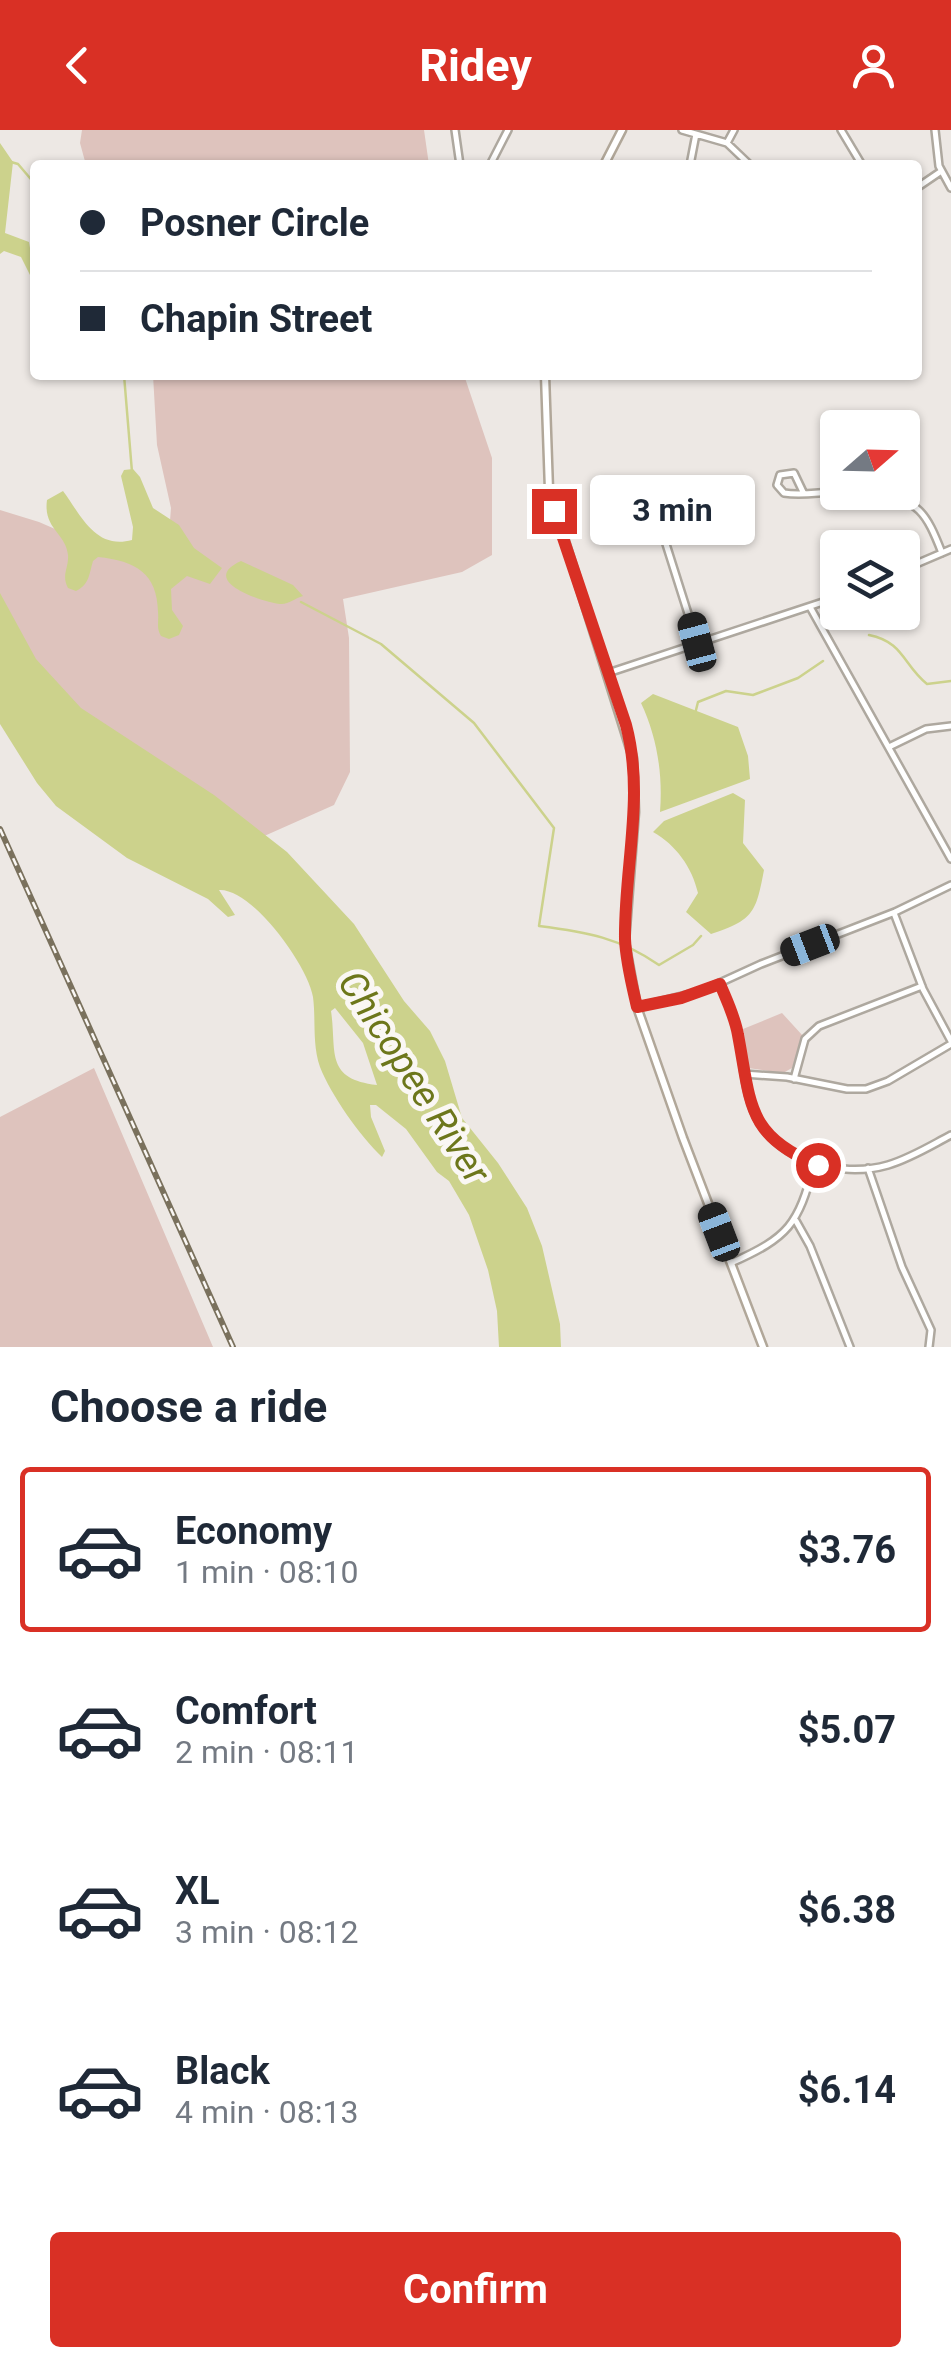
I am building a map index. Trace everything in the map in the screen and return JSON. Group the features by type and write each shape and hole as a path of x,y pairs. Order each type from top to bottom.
{"main road":[{"path":"607,160 622,130"},
{"path":"545,380 549,490 631,744 635,770 626,946 637,1007 682,1138 764,1347"}],"street":[{"path":"455,130 459,160"},
{"path":"493,160 508,130"},
{"path":"682,130 728,143 745,160"},
{"path":"728,143 734,130"},
{"path":"841,130 859,160"},
{"path":"935,130 941,172 951,188"},
{"path":"691,160 696,134"},
{"path":"922,184 941,172"},
{"path":"804,494 794,473 780,475 780,490 789,494 804,494 820,493"},
{"path":"652,503 697,642"},
{"path":"920,510 942,553"},
{"path":"920,562 951,549"},
{"path":"608,674 820,603"},
{"path":"810,607 951,859"},
{"path":"889,747 926,729 951,726"},
{"path":"637,1007 681,998 720,984 761,964 894,913 951,884"},
{"path":"744,1074 866,1089 888,1081 951,1042 922,986 894,913"},
{"path":"720,984 737,1028 752,1109 767,1134 783,1148 815,1164 868,1168 908,1158 951,1135"},
{"path":"794,1079 805,1040 820,1026 922,986"},
{"path":"731,1262 763,1247 796,1221 815,1164"},
{"path":"868,1168 902,1267 931,1330 929,1347"},
{"path":"796,1221 810,1246 850,1347"}],"shaded area":[{"path":"82,130 424,130 428,160 85,160 80,143"},
{"path":"153,380 466,380 492,458 492,555 462,572 343,599 349,638 350,772 334,805 262,837 65,706 0,609 0,510 101,549 168,546 171,508 157,445"},
{"path":"782,1013 803,1036 792,1068 783,1073 748,1068 743,1029"},
{"path":"94,1068 213,1347 0,1347 0,1117"}],"water":[{"path":"0,143 13,162 5,233 29,242 30,275 21,257 4,251 0,254"},
{"path":"133,469 153,508 179,525 194,548 222,568 210,584 187,576 171,589 172,610 183,626 179,635 169,639 161,636 159,630 154,588 142,571 133,566 98,557 84,585 76,591 68,588 66,548 48,518 47,500 63,491 99,535 119,542 132,540 133,527 121,476 124,470"},
{"path":"241,561 293,585 303,596 280,604 238,589 226,576"},
{"name":"Chicopee River","path":"0,593 36,659 81,708 214,795 287,852 354,924 404,1001 430,1031 445,1061 462,1118 527,1208 542,1246 560,1324 561,1347 499,1347 497,1311 488,1270 469,1215 449,1181 437,1172 406,1129 376,1105 370,1105 385,1151 382,1157 347,1115 320,1067 309,983 290,949 262,915 232,893 219,890 235,915 228,917 208,899 127,858 56,806 0,724","holes":["335,1008 363,1043 377,1085 348,1077 336,1061 331,1011"]},
{"path":"653,694 738,727 748,756 750,779 660,812 658,756 641,703"},
{"path":"733,793 745,800 743,843 764,870 751,912 736,924 711,934 686,912 698,893 687,866 669,843 653,832 664,821"}],"waterway":[{"path":"11,162 18,164 30,178"},
{"path":"124,380 132,472"},
{"path":"301,602 381,644 474,723 554,828 539,926 602,938 631,948 659,965 701,936"},
{"path":"869,635 889,643 927,684 951,681"},
{"path":"696,710 698,702 726,691 753,695 798,678 823,661"}],"railway":[{"path":"0,829 233,1347"}],"route":[{"path":"554,511 634,758 635,812 625,942 637,1007 681,998 720,984 735,1022 747,1091 758,1121 778,1144 818,1165"}]}
